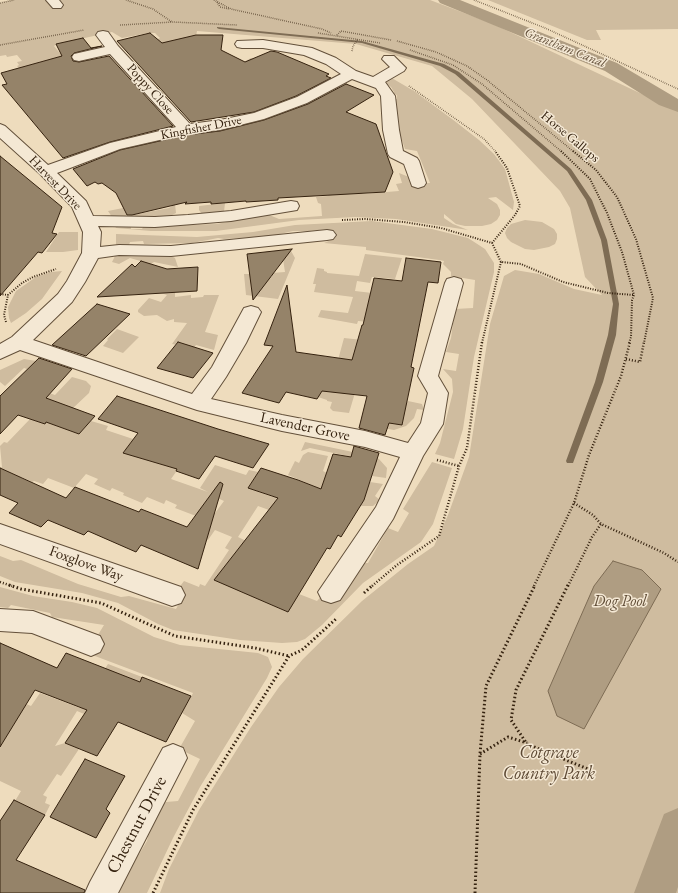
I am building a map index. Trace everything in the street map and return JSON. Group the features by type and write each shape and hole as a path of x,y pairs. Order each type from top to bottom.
{"street":[{"name":"Poppy Close","path":"103,35 113,49 186,130"},
{"path":"242,44 263,44 307,51 331,61 351,74 381,85 388,96 391,130 396,154 411,161 418,183"},
{"path":"79,57 113,49"},
{"path":"375,82 392,67 411,78"},
{"name":"Kingfisher Drive","path":"46,171 115,146 259,116 302,100 351,74"},
{"name":"Harvest Drive","path":"0,129 46,171 80,205 88,220 92,232 91,253 76,282 64,298 20,342 0,352"},
{"path":"88,220 155,222 188,220 231,216 291,206"},
{"path":"91,253 119,250 171,251 331,228"},
{"path":"331,592 385,512 412,453 432,424 438,393 428,376 454,284"},
{"path":"197,403 230,355 251,312"},
{"name":"Lavender Grove","path":"20,342 197,403 282,423 365,440 412,453"},
{"name":"Foxglove Way","path":"0,534 172,595"},
{"path":"0,620 33,622 91,644"},
{"name":"Chestnut Drive","path":"101,893 173,758"}],"path":[{"path":"0,3 14,0"},
{"path":"126,0 153,9 173,22"},
{"path":"215,0 231,9 322,29 337,35 385,44"},
{"path":"474,0 545,28 678,89"},
{"name":"Horse Gallops","path":"337,35 341,31 408,43 436,52 467,66 487,80 596,170 617,197 636,239 653,298 640,362 626,359"},
{"path":"358,39 353,46 352,51 365,62 392,67 418,92 484,139 498,154 507,168 520,206 515,215 492,243"},
{"path":"405,49 436,58 464,71 482,84 571,158 590,179 607,213 622,252 634,295 632,300 631,337 626,359 621,376 589,455 574,503 486,686 480,754 475,893"},
{"path":"331,228 366,219 404,222 441,228 492,243 501,262 521,264 563,282 608,293 634,295"},
{"path":"0,294 8,295 22,283 48,271 62,268 83,269"},
{"path":"574,503 593,515 601,524 664,553 678,562"},
{"path":"527,744 511,720 516,690 592,537 601,524"},
{"path":"0,582 21,588 101,603 149,626 176,636 254,648 289,656"},
{"path":"480,754 508,737 588,769"}],"green space":[{"name":"Cotgrave Country Park","path":"12,0 430,0 493,24 678,111 678,893 160,893 169,869 199,810 251,727 279,687 303,659 362,601 408,564 434,546 448,515 469,457 490,324 504,276 515,270 539,274 574,289 602,295 585,277 570,208 560,191 472,99 432,66 356,44 197,31 195,41 218,49 244,62 251,58 261,63 270,72 160,44 156,40 160,38 155,33 122,38 112,32 57,44 54,46 63,57 39,62 22,72 17,66 19,65 17,62 22,61 17,55 7,57 6,55 0,56 0,3"},
{"path":"488,0 678,0 678,29 596,30 601,40 587,40"},
{"path":"390,77 414,91 452,119 494,154 505,169 514,202 513,210 496,197 488,198 497,204 500,210 500,215 497,220 491,224 482,226 465,226 456,224 444,214 444,218 453,224 468,230 396,219 355,217 299,220 216,231 151,231 116,228 115,226 131,225 131,229 142,229 144,226 217,224 267,214 279,219 322,216 321,204 318,203 316,197 328,196 330,191 359,184 362,194 399,191 396,184 402,183 399,173 409,177 412,184 430,183 417,151 405,149 397,126 393,99 397,99 397,95 394,94 391,87 383,81"},
{"path":"225,203 224,212 202,214 199,210 199,206"},
{"path":"175,204 176,213 168,217 112,217 108,211 123,208 127,216 169,208"},
{"path":"525,220 542,222 554,229 557,234 555,244 549,247 534,250 525,249 511,242 505,233 507,228 511,224"},
{"path":"372,221 432,229 468,238 485,249 494,263 494,272 474,357 463,429 454,459 435,454 440,443 453,392 452,379 443,369 456,371 459,354 446,352 451,338 455,309 473,308 475,280 451,276 451,272 443,264 444,261 366,250 366,247 324,243 331,240 328,229 293,231 271,236 224,239 218,238 192,243 144,244 143,241 130,242 129,245 116,246 116,234 197,237 253,232 295,225"},
{"path":"59,232 78,232 78,250 46,252"},
{"path":"291,251 295,258 278,299 246,295 244,274 254,274 258,277 272,277 272,273 285,272 282,253"},
{"path":"167,254 175,258 178,267 154,262 151,264 130,258 119,264 112,262 115,256"},
{"path":"365,254 402,258 395,279 372,277 370,283 357,281 355,291 381,294 380,323 358,321 357,324 318,317 321,310 348,313 353,297 314,292 316,284 313,284 317,268 324,269 327,273 359,276"},
{"path":"163,268 169,270 175,268 175,297 191,295 191,298 203,297 204,295 219,295 205,332 218,335 214,350 196,345 194,348 172,344 187,323 174,322 174,319 167,321 157,315 144,316 138,312 138,310 149,298 161,302 167,295 148,289"},
{"path":"62,271 42,299 26,313 11,323 8,307 16,291 36,277 51,272"},
{"path":"117,329 139,337 123,353 103,346 108,340 107,339"},
{"path":"344,338 381,342 357,386 349,413 333,411 330,408 332,402 318,397 326,382 332,382"},
{"path":"24,359 36,361 27,369 24,368 5,386 0,382 0,370"},
{"path":"72,377 86,381 91,386 89,393 71,410 42,400 49,393 55,395"},
{"path":"408,401 422,404 424,410 417,409 414,418 406,426 394,430 383,428"},
{"path":"52,417 57,426 79,434 91,421 108,426 106,430 133,439 123,453 190,452 171,479 208,492 200,488 215,465 246,475 249,470 258,472 248,488 273,497 279,486 290,490 269,510 258,506 238,537 267,551 240,591 287,612 299,594 317,601 324,593 362,563 368,563 388,528 398,532 409,513 403,509 432,462 452,468 433,524 421,542 363,583 322,625 305,639 297,642 282,643 240,640 173,630 158,624 118,603 82,593 15,582 0,576 0,556 13,561 21,560 78,584 121,597 129,596 176,609 184,594 178,589 184,581 199,587 200,584 205,586 229,550 225,548 232,537 215,530 208,540 198,536 224,501 211,495 196,516 175,508 177,505 166,500 164,504 147,497 142,503 123,495 124,493 112,488 110,491 94,484 98,479 86,474 74,488 48,478 43,484 34,481 32,482 21,477 5,494 0,473 0,468 2,467 0,446 4,442 7,443 30,419 45,424"},
{"path":"305,442 372,456 379,459 387,468 386,478 372,476 376,462 310,448 301,451"},
{"path":"308,452 328,456 323,471 366,494 370,482 383,484 375,496 380,500 373,506 360,506 288,475 295,461 299,463 303,455"},
{"path":"0,587 33,596 72,602 97,608 154,637 180,645 258,653 268,657 272,667 267,678 200,787 173,838 147,893 113,893 117,884 129,871 147,841 150,826 160,805 166,802 178,801 200,759 179,749 195,721 182,713 193,693 87,653 104,625 52,617 50,613 11,605 8,608 0,607"},
{"path":"108,664 142,677 113,726 77,711 55,746 65,743 79,749 61,776 57,774 43,795 47,797 45,803 50,805 45,815 15,801 21,791 0,781 0,747 26,704 31,706 40,693 80,708"}],"water":[{"name":"Dog Pool","path":"613,561 642,570 661,589 584,729 557,716 548,691 594,586"}],"building":[{"path":"150,33 162,43 196,35 223,35 221,50 245,62 271,51 277,52 329,74 326,76 331,78 296,96 254,112 191,122 117,41"},
{"path":"83,38 91,48 102,46 74,53 71,56 73,61 79,62 109,56 173,126 110,142 63,158 2,85 7,84 1,73 62,56 56,44"},
{"path":"346,84 374,95 346,112 376,124 393,172 385,192 278,198 278,200 211,204 211,202 185,204 187,202 127,215 116,193 102,183 98,184 95,182 87,186 73,169 120,150 186,135 220,131 264,120 308,104"},
{"path":"0,156 62,207 52,233 57,234 42,253 38,252 0,296"},
{"path":"292,249 253,300 247,254"},
{"path":"406,258 441,262 438,283 428,282 411,367 414,368 402,425 389,423 385,435 359,428 367,396 322,391 317,399 286,392 279,403 242,393 273,346 264,345 287,285 296,352 352,360 363,325 374,278 402,281"},
{"path":"141,261 167,269 198,267 197,291 97,297 132,264 135,267"},
{"path":"97,304 130,314 86,356 52,345"},
{"path":"178,342 213,353 193,378 157,368"},
{"path":"39,358 72,369 46,398 95,416 79,434 46,422 45,424 18,415 0,434 0,396"},
{"path":"117,396 269,444 253,468 215,456 199,479 176,471 177,469 123,453 138,433 98,419"},
{"path":"354,446 379,453 364,500 341,537 338,535 330,549 327,548 288,612 214,580 278,498 248,488 261,468 321,489 333,454 351,457"},
{"path":"0,468 66,498 75,487 139,512 141,509 187,527 220,482 223,484 198,569 141,545 136,552 88,531 84,535 48,520 41,527 9,513 18,503 0,495"},
{"path":"0,643 57,668 66,653 140,682 142,677 191,696 166,742 118,722 97,756 65,743 87,710 35,690 0,747"},
{"path":"85,759 125,776 106,809 110,813 96,838 50,817"},
{"path":"14,800 45,815 16,860 85,890 84,893 0,893 0,821"}],"waterway":[{"name":"Grantham Canal","path":"446,0 611,67 666,101 678,106"},
{"path":"219,28 362,42 442,65 457,73 569,170 589,200 604,240 616,304 612,335 599,382 570,461"},
{"name":"Grantham Canal","path":"655,893 678,828"}]}
